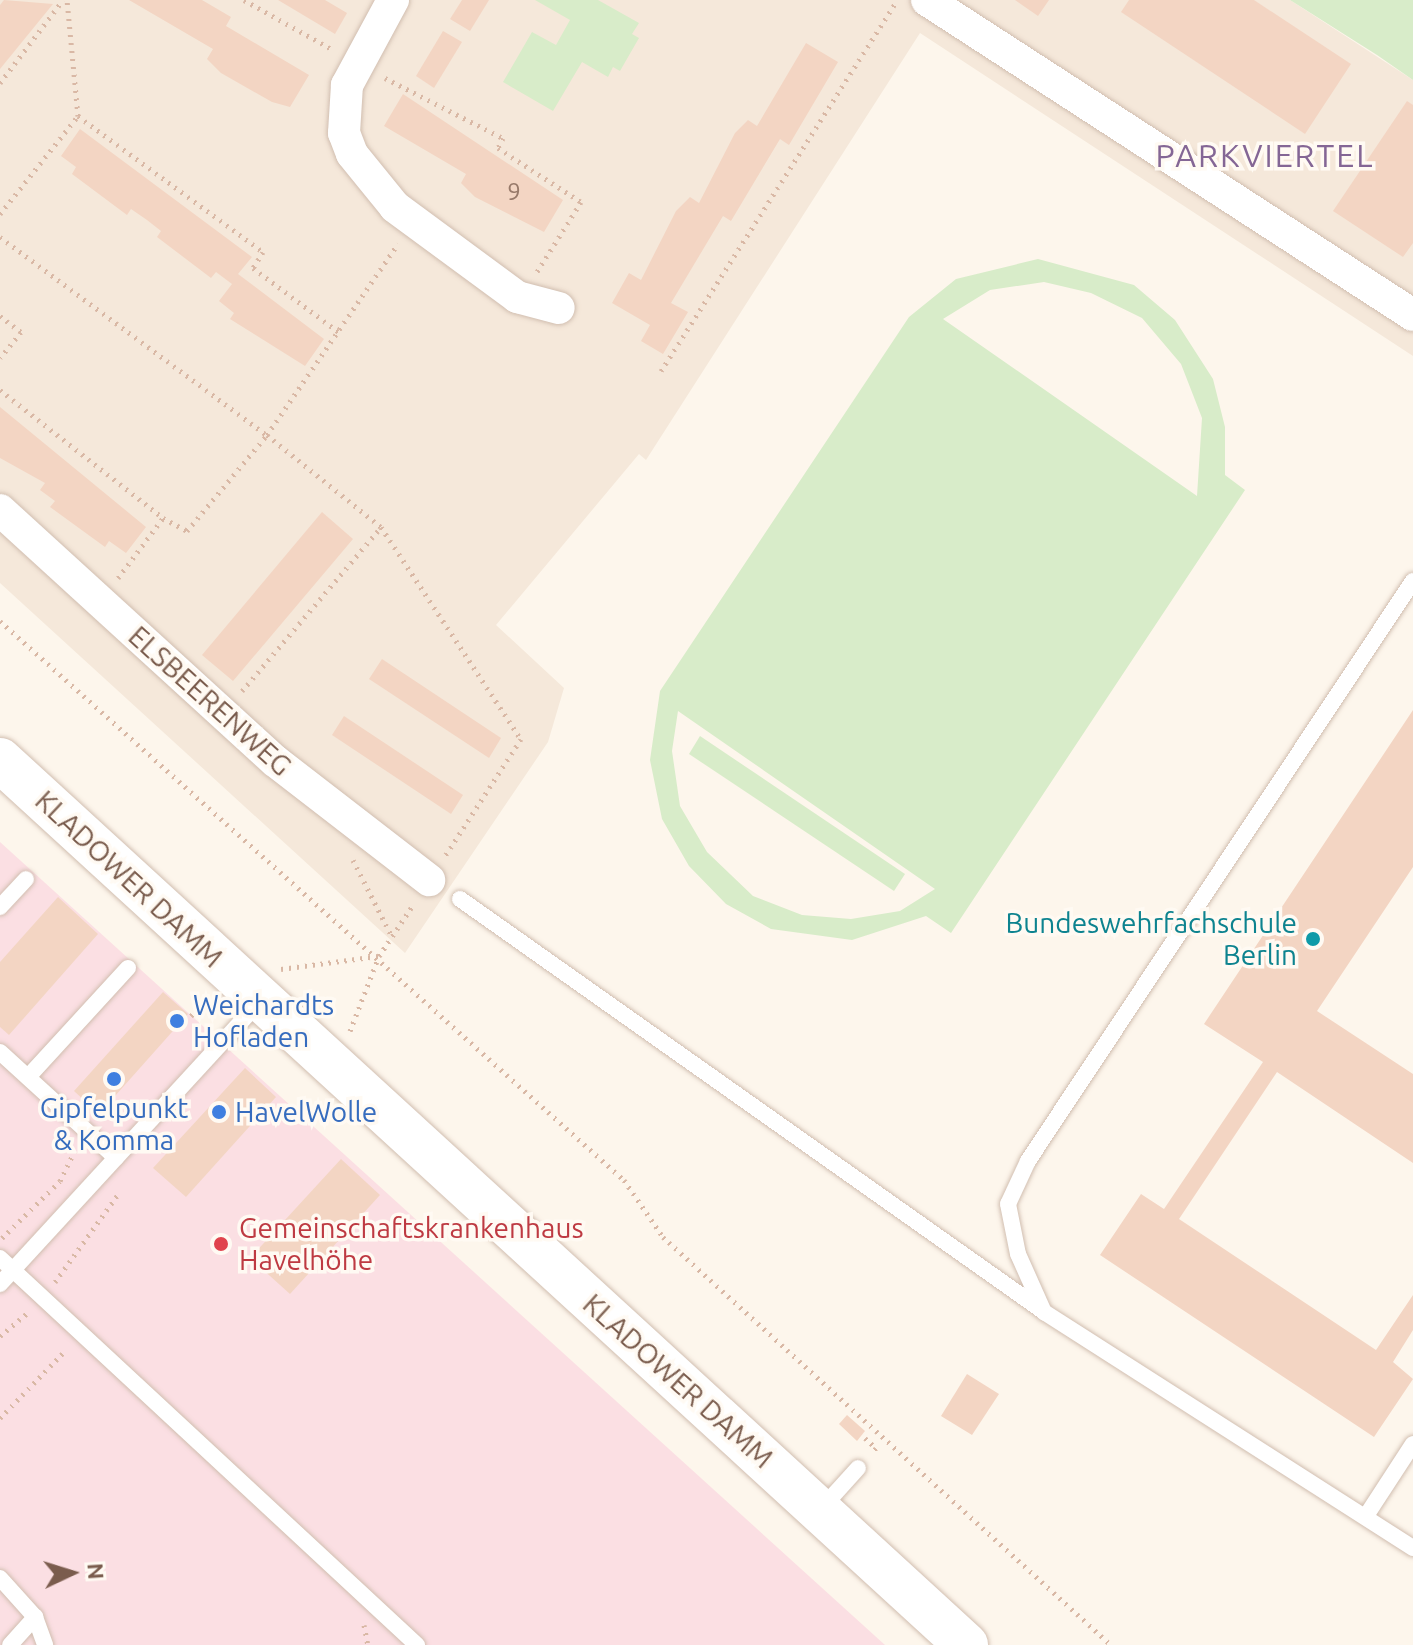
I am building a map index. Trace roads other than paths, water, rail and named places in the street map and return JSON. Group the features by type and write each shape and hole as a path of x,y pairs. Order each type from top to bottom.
{"main road":[{"name":"KLADOWER DAMM","path":"0,760 265,986 966,1645"}],"street":[{"path":"393,0 356,63 344,133 362,169 414,220 517,297 559,308"},
{"path":"927,0 1413,315"},
{"name":"ELSBEERENWEG","path":"0,510 223,714 429,880"}],"lane":[{"path":"1044,1312 1018,1254 1008,1204 1028,1161 1413,581"},
{"path":"0,907 26,879"},
{"path":"460,899 1044,1312 1413,1548"},
{"path":"28,1077 128,968"},
{"path":"0,1284 116,1158 265,986"},
{"path":"0,1052 116,1158"},
{"path":"0,1258 417,1645"},
{"path":"1366,1516 1413,1444"},
{"path":"820,1511 858,1468"},
{"path":"0,1578 35,1617 45,1645"},
{"path":"10,1645 35,1617"}],"place":[{"name":"Bundeswehrfachschule Berlin","path":"1313,939"},
{"name":"Weichardts Hofladen","path":"177,1021"},
{"name":"Gipfelpunkt & Komma","path":"114,1079"},
{"name":"HavelWolle","path":"219,1112"},
{"name":"Gemeinschaftskrankenhaus Havelhöhe","path":"221,1244"}],"district":[{"name":"PARKVIERTEL","path":"1265,155"}]}
